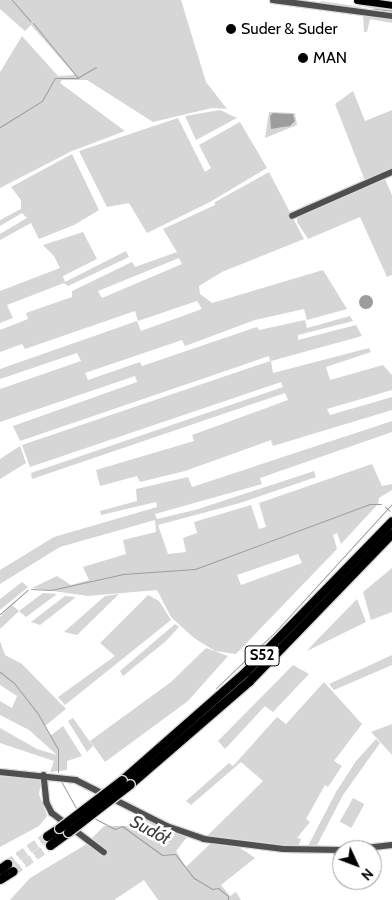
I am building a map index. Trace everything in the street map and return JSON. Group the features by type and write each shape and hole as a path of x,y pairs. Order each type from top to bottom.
{"highway":[{"name":"S52","path":"392,521 246,671 126,782 59,828 48,841 68,832 248,681 392,534"},
{"path":"0,879 7,868"}],"main road":[{"path":"357,0 392,5"}],"street":[{"path":"273,0 310,3 392,16"},
{"path":"292,216 392,172"},
{"path":"0,772 44,774 76,780 167,826 204,839 283,849 332,850"},
{"path":"44,774 47,803 52,813 104,852"}],"shaded area":[{"path":"0,0 181,0 206,82 227,109 212,108 153,122 87,80 62,80 60,83 125,131 72,151 0,188 0,72 22,36 58,76 75,75 31,25 25,31 0,9"},
{"path":"321,1 361,7 364,10 320,5"},
{"path":"364,4 392,9 392,13 357,5"},
{"path":"363,14 392,18 392,23 370,19 367,32 364,32"},
{"path":"353,91 365,121 392,110 392,169 365,181 335,104"},
{"path":"220,110 237,118 196,140 185,116"},
{"path":"269,112 295,113 297,125 265,138","holes":["273,113 293,114 295,121 280,128"]},
{"path":"273,113 293,114 295,121 290,126 271,129 270,116"},
{"path":"178,118 205,172 211,168 199,145 240,122 267,168 210,202 147,233 129,203 107,207 79,151"},
{"path":"72,154 99,210 74,225 39,239 31,223 0,240 0,234 27,218 22,213 0,226 0,220 21,209 21,200 11,187"},
{"path":"269,172 304,239 222,272 199,286 200,294 212,303 323,270 347,309 307,320 304,309 255,320 185,346 182,340 85,373 88,380 140,362 142,366 257,327 259,330 305,320 307,328 350,316 353,321 298,335 298,340 356,325 362,336 271,361 273,373 369,348 371,352 326,367 330,380 383,365 392,375 392,390 327,409 330,415 392,397 392,410 273,446 271,440 185,471 140,482 137,476 100,486 96,470 194,441 192,435 288,400 285,393 32,479 31,473 283,387 281,382 30,467 22,445 270,361 269,356 20,441 13,426 137,382 135,376 0,422 0,389 81,361 77,353 0,379 0,369 137,321 141,331 202,309 197,301 138,321 135,311 25,349 22,344 0,352 0,330 28,319 26,313 72,297 72,291 132,262 135,267 177,252 163,229 215,205 215,202","holes":["179,258 182,264 102,298 98,291"]},
{"path":"384,177 392,195 392,275 387,277 360,217 308,239 297,222 297,217"},
{"path":"83,232 97,259 63,276 65,282 126,251 129,257 68,286 64,283 7,305 13,318 0,323 0,291 60,268 54,256 43,245"},
{"path":"363,295 369,295 373,302 369,309 363,309 359,305 359,299"},
{"path":"392,421 392,432 260,478 262,484 155,514 157,519 195,510 314,471 316,477 240,503 158,525 168,554 186,552 183,538 197,533 194,522 251,505 259,529 266,527 259,503 372,464 382,486 392,484 392,490 379,498 378,504 341,544 337,533 333,535 337,549 236,654 215,651 194,638 171,617 157,590 88,596 32,588 57,576 71,585 89,580 83,567 126,554 123,540 156,532 155,520 60,547 0,584 0,570 54,537 157,507 156,502 101,515 100,511 137,501 136,489 188,477 192,487","holes":["298,554 302,563 241,585 237,575"]},
{"path":"20,446 26,463 0,479 0,459"},
{"path":"392,568 392,612 371,620 363,592"},
{"path":"22,582 28,587 0,610 0,599"},
{"path":"43,593 57,594 26,617 19,611"},
{"path":"119,594 77,635 64,632 105,596"},
{"path":"148,595 159,601 171,620 65,705 58,697 115,656 100,643"},
{"path":"65,596 76,597 40,625 31,622"},
{"path":"357,599 366,622 307,651 314,643"},
{"path":"12,605 19,611 0,629 0,617"},
{"path":"175,624 179,627 166,641 123,676 120,671"},
{"path":"0,641 5,655 22,664 66,709 45,726 50,736 63,726 82,756 67,761 67,770 50,772 54,761 0,743 0,728 37,749 57,755 29,730 0,715 0,701 12,708 17,696 0,685"},
{"path":"206,648 228,656 188,701 105,762 90,741 171,682"},
{"path":"392,655 392,665 334,690 329,684"},
{"path":"293,665 309,674 273,712 265,706 225,749 218,741"},
{"path":"324,682 362,724 334,761 342,766 328,787 325,785 306,819 310,822 297,838 301,839 298,847 207,836 263,781 241,762 191,805 186,801 229,763 233,766 277,717 286,724"},
{"path":"73,718 93,746 87,752 68,721"},
{"path":"392,724 392,755 371,732"},
{"path":"376,739 380,743 343,795 315,849 307,848 336,792 356,761"},
{"path":"0,775 42,778 39,794 47,816 39,826 0,847"},
{"path":"353,798 364,804 351,828 340,822"},
{"path":"137,814 188,836 176,851 186,867 211,843 239,847 255,858 221,885 230,896 236,892 241,900 158,900 144,880 114,900 10,900 30,878 85,845 104,826 128,826"}],"waterway":[{"path":"12,0 30,21"},
{"path":"374,9 392,11"},
{"path":"33,23 78,78"},
{"path":"0,127 42,101 55,78 77,78 96,67"},
{"path":"31,589 51,590 123,574 195,569 370,504 381,504"},
{"path":"216,688 275,632 392,504"},
{"path":"385,507 390,511"},
{"path":"0,614 28,590"},
{"name":"Sudół","path":"0,672 14,683 38,714 58,749 58,772"},
{"name":"Sudół","path":"61,781 77,810"},
{"name":"Sudół","path":"94,818 115,829 122,826 162,855 175,854 194,878 212,889 218,888 228,896 228,900"}],"tunnel":[{"path":"7,864 47,836"},
{"path":"13,871 50,845"}],"place":[{"name":"Suder & Suder","path":"231,29"},
{"name":"MAN","path":"303,58"}]}
